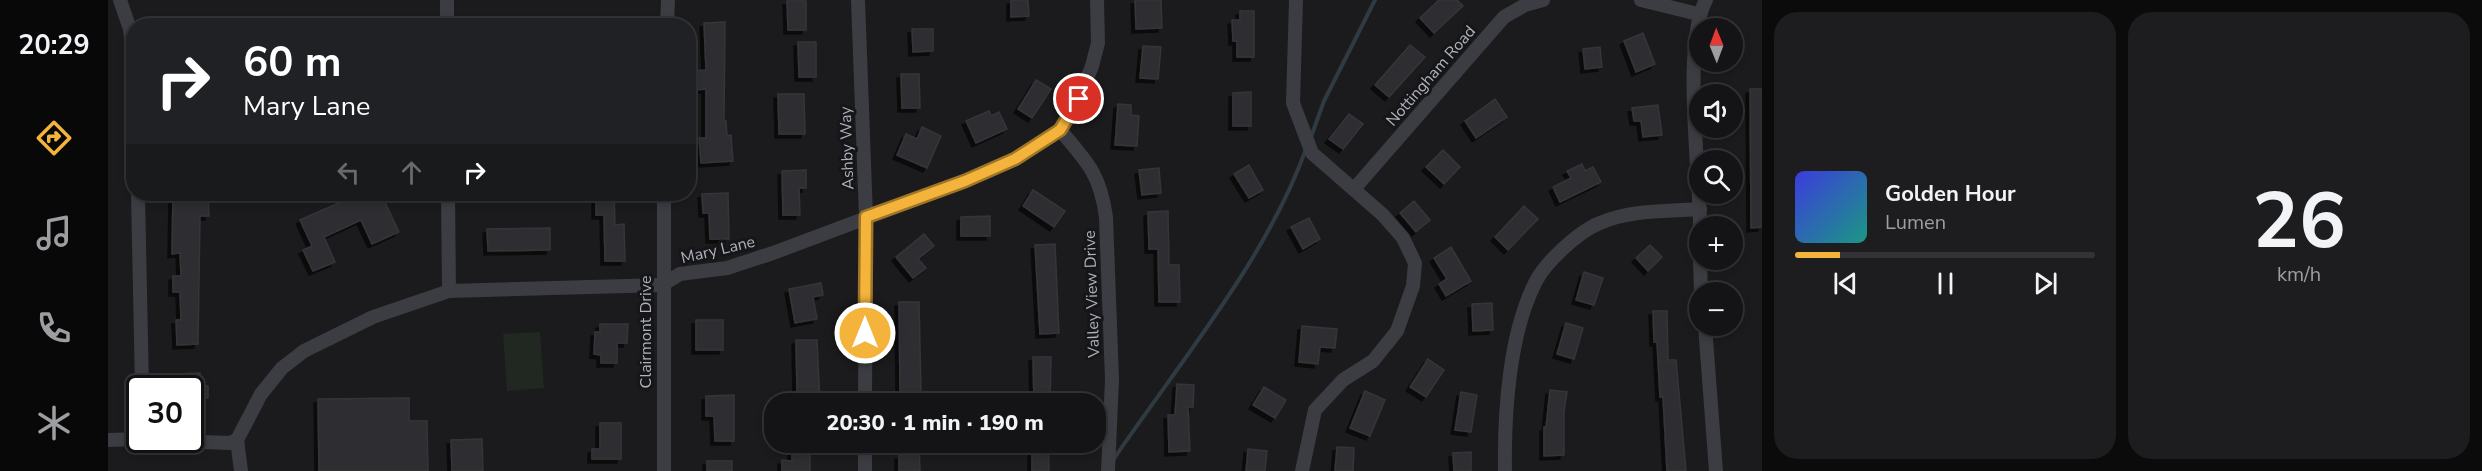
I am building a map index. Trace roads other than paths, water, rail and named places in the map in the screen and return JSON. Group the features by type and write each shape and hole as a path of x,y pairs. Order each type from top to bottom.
{"street":[{"path":"120,0 126,18"},
{"path":"447,0 447,18"},
{"path":"667,18 668,0"},
{"name":"Ashby Way","path":"858,0 866,217 865,393"},
{"name":"Mary Lane","path":"237,440 261,394 282,369 304,351 373,317 449,291 662,285 681,274 727,268 773,253 965,181 1015,159 1060,130 1079,99 1098,43 1097,0"},
{"path":"1296,0 1293,103 1312,153 1354,189 1403,238 1415,263 1413,286 1397,332 1373,361 1343,381 1315,410 1302,471"},
{"name":"Nottingham Road","path":"1354,189 1504,17 1525,4 1543,0"},
{"path":"1641,0 1698,14"},
{"path":"1700,216 1694,73 1698,14 1706,0"},
{"name":"Valley View Drive","path":"1060,130 1094,170 1104,200 1112,379 1108,471"},
{"path":"138,201 142,375"},
{"path":"448,201 449,291"},
{"name":"Clairmont Drive","path":"664,201 662,285 664,471"},
{"path":"1506,471 1505,441 1513,365 1521,322 1536,280 1576,238 1599,223 1637,214 1700,209"},
{"path":"1706,336 1716,471"},
{"path":"108,440 126,439"},
{"path":"204,442 230,443 237,440 241,471"},
{"path":"865,453 865,471"}],"waterway":[{"path":"1311,137 1324,101 1375,0"},
{"path":"1113,460 1245,271 1289,190 1306,149"}]}
